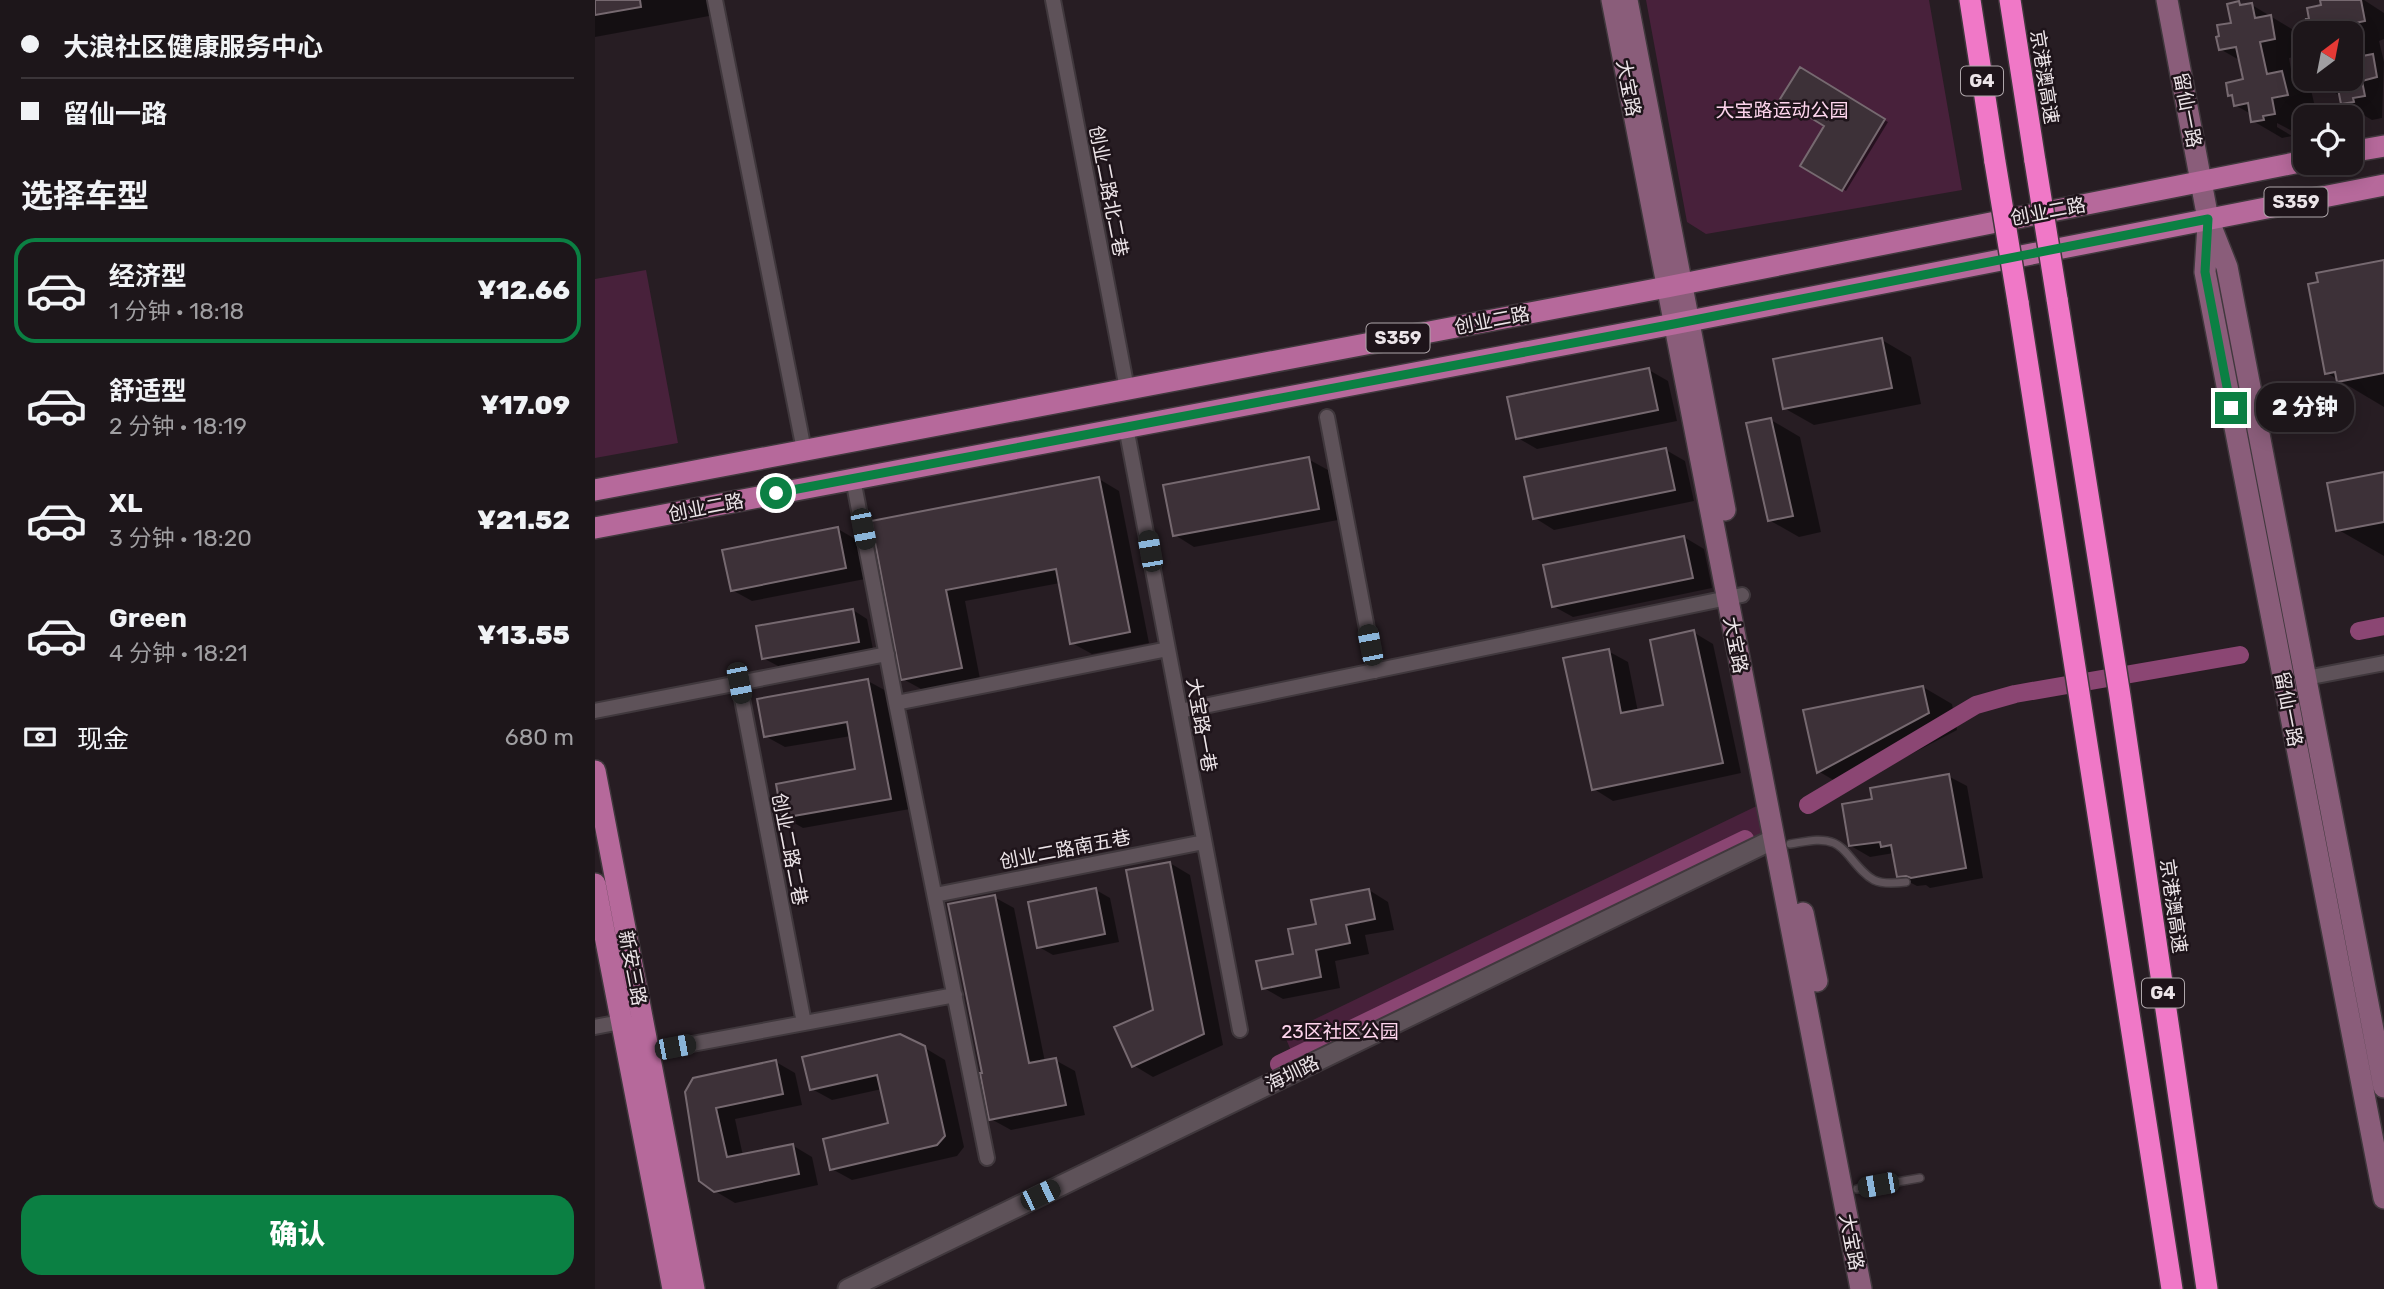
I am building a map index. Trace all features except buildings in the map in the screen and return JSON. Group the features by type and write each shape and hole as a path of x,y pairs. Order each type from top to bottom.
{"highway":[{"name":"G4","path":"1970,0 2172,1289"},
{"name":"京港澳高速","path":"2010,0 2120,696 2207,1289"}],"main road":[{"name":"大宝路","path":"1612,0 1674,285"},
{"name":"大宝路","path":"1627,0 1681,323 1782,841 1876,1289"},
{"name":"留仙一路","path":"2167,0 2208,219 2228,267 2384,1087"},
{"path":"2363,150 2384,146"},
{"name":"创业二路","path":"599,488 1674,285 2293,163"},
{"name":"创业二路","path":"595,527 1681,323 2384,185"},
{"name":"留仙一路","path":"2208,219 2205,272 2384,1198"},
{"path":"595,538 619,523"},
{"name":"新安三路","path":"595,771 694,1289"},
{"name":"大宝路","path":"1782,841 1861,1289"},
{"name":"新安三路","path":"595,884 673,1289"}],"street":[{"path":"715,0 804,450"},
{"name":"创业二路北二巷","path":"1053,0 1127,389"},
{"path":"1327,417 1375,671"},
{"name":"大宝路一巷","path":"1126,427 1240,1030"},
{"path":"853,479 987,1157"},
{"path":"1180,711 1734,596"},
{"path":"896,703 1168,649"},
{"path":"595,711 887,654"},
{"path":"2306,678 2384,663"},
{"name":"创业二路二巷","path":"739,683 804,1023"},
{"name":"海圳路","path":"848,1289 1782,841"},
{"name":"创业二路南五巷","path":"935,895 1204,842"},
{"path":"649,1052 955,995"},
{"path":"595,1027 621,1022"}],"lane":[{"path":"1782,841 1816,839 1833,842 1842,848 1867,878 1886,885 1906,882"},
{"path":"1857,1189 1920,1178"}],"green space":[{"name":"大宝路运动公园","path":"1646,0 1929,0 1962,190 1706,234 1687,222"},
{"path":"646,270 678,443 595,458 595,279"},
{"name":"23区社区公园","path":"1767,801 1774,839 1301,1075 1284,1034"}],"waterway":[{"path":"2359,631 2384,626"},
{"path":"1808,805 1976,705 2015,694 2240,655"},
{"path":"1279,1064 1745,839"}],"route":[{"path":"776,493 1674,324 2208,219 2205,272 2231,408"}]}
